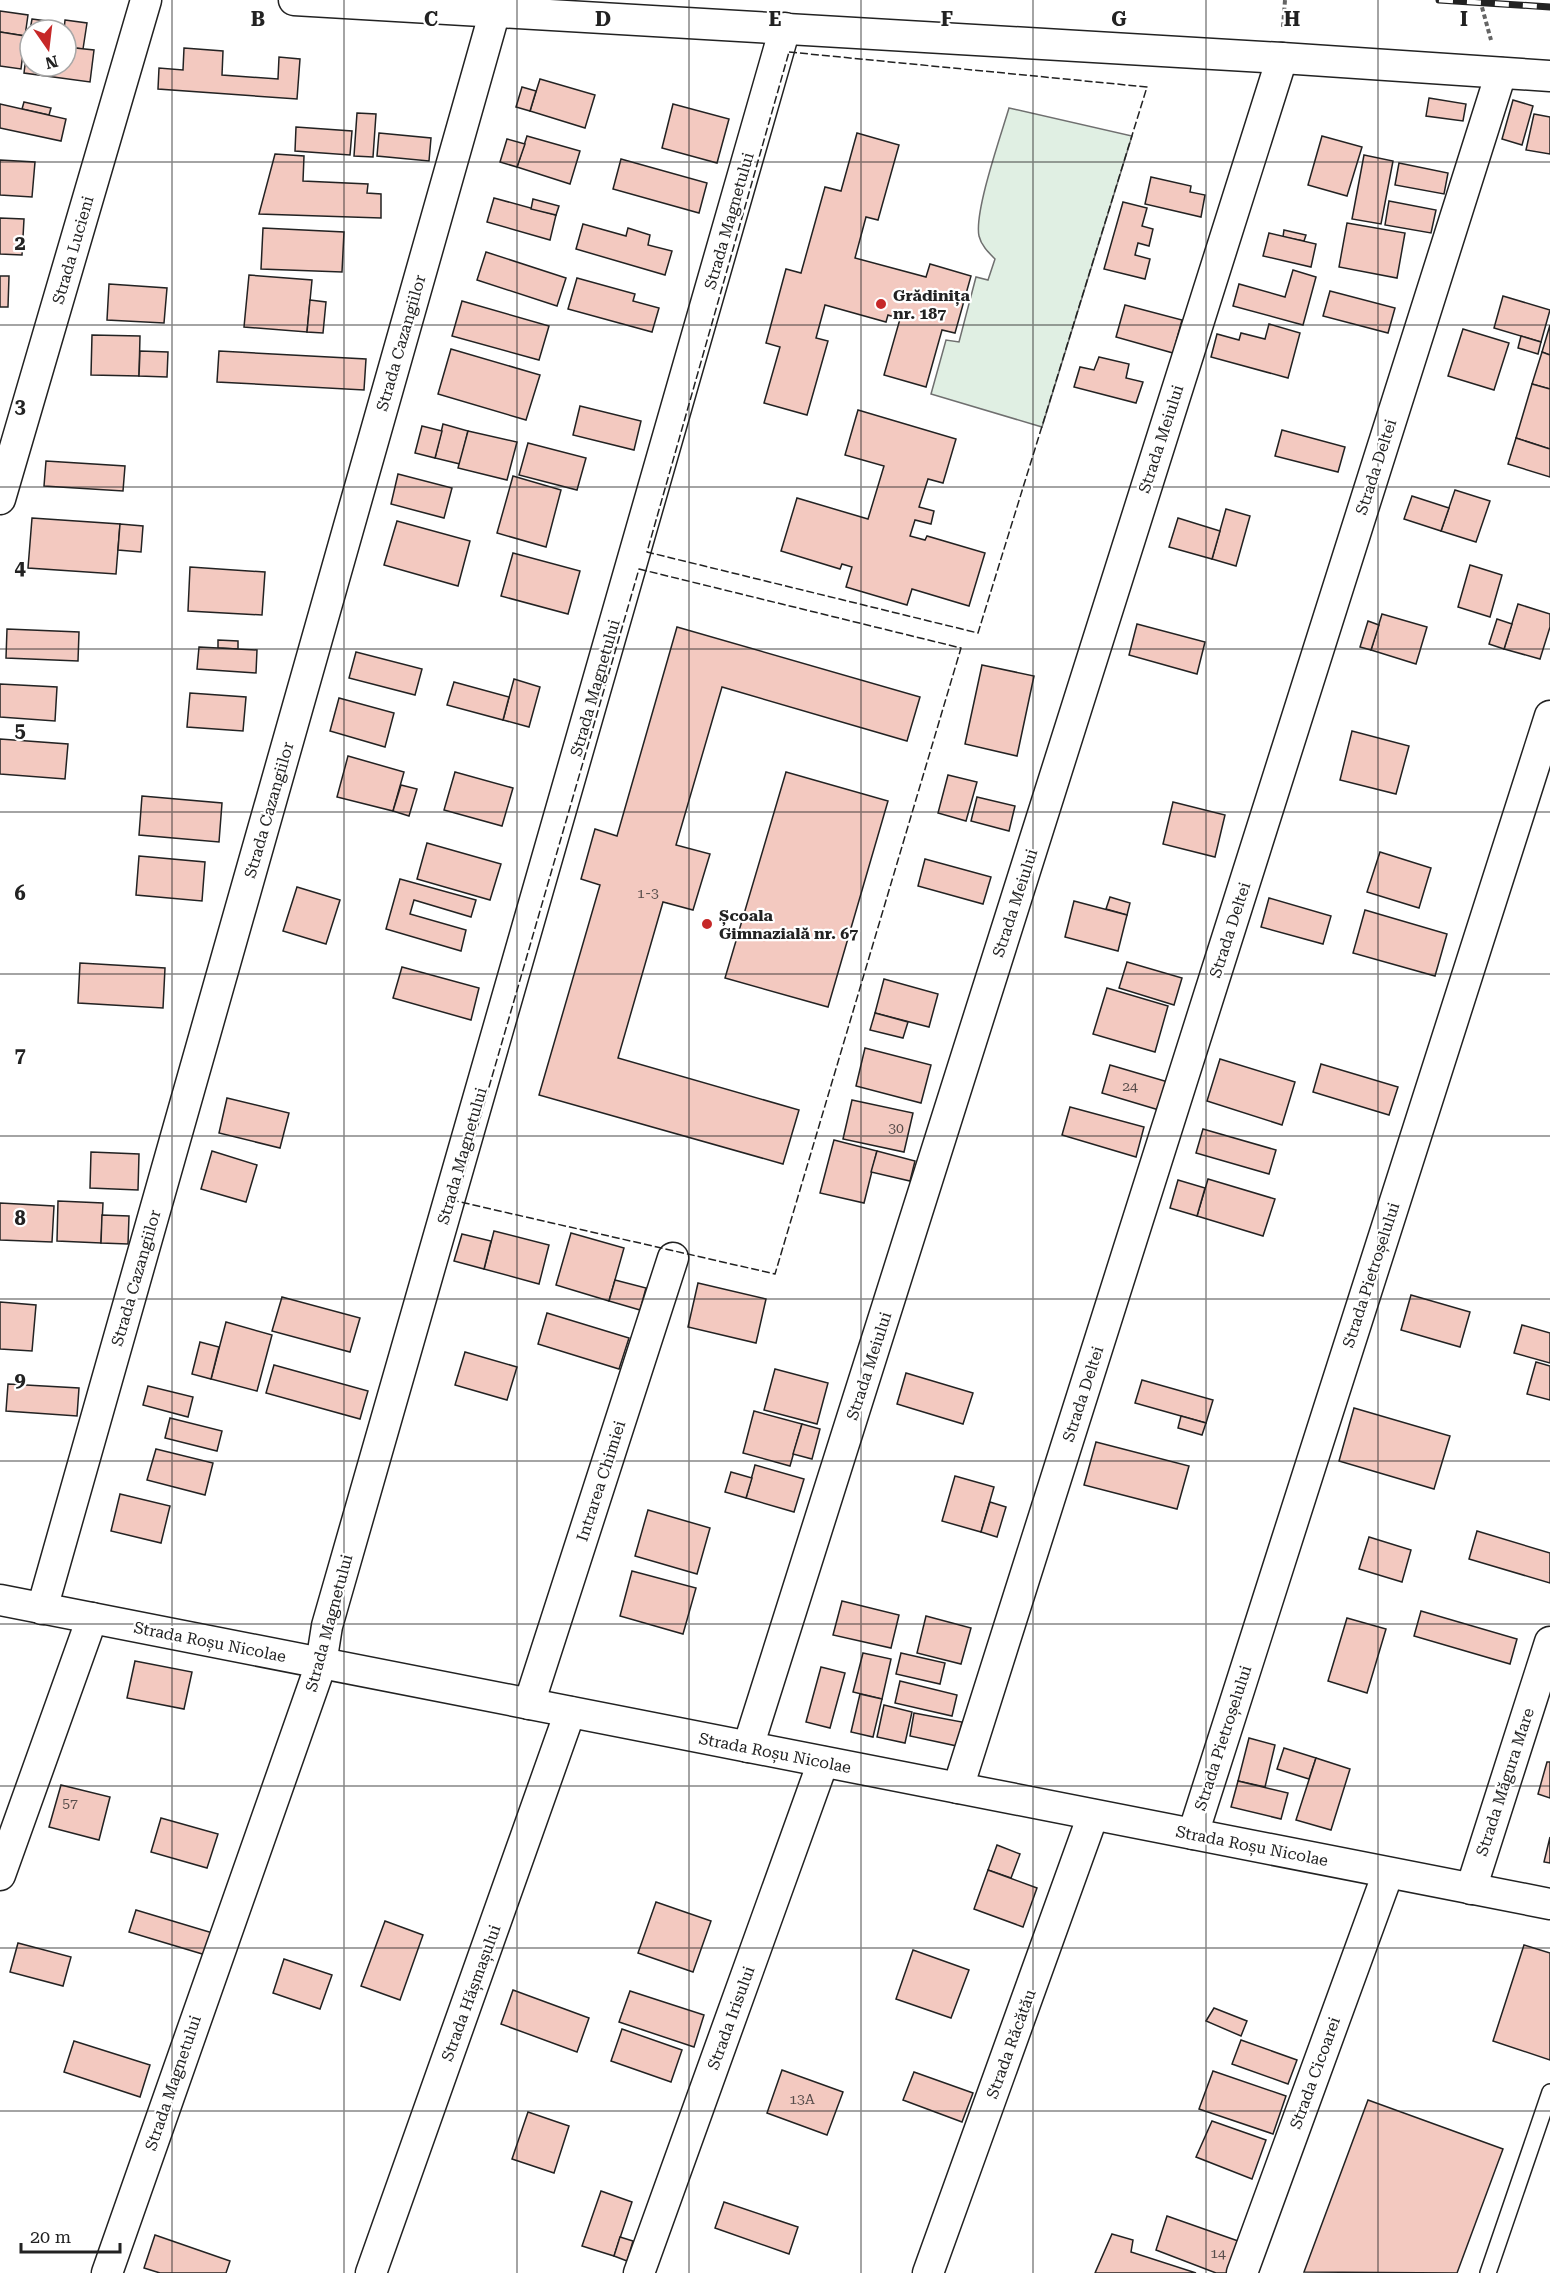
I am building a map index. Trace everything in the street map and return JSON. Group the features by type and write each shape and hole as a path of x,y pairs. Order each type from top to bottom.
{"street":[{"name":"Strada Lucieni","path":"0,499 146,0"},
{"path":"294,0 1550,76"},
{"name":"Strada Cazangiilor","path":"42,1609 495,11"},
{"name":"Strada Magnetului","path":"107,2273 321,1664 327,1626 785,28"},
{"name":"Strada Meiului","path":"748,1747 1282,58"},
{"name":"Strada Deltei","path":"958,1788 1501,73"},
{"name":"Strada Pietroșelului","path":"1193,1834 1550,716"},
{"name":"Intrarea Chimiei","path":"529,1704 673,1258"},
{"name":"Strada Roșu Nicolae","path":"0,1600 1550,1904"},
{"path":"0,1875 92,1618"},
{"name":"Strada Măgura Mare","path":"1471,1889 1550,1642"},
{"name":"Strada Hășmașului","path":"371,2273 570,1712"},
{"name":"Strada Irisului","path":"639,2273 823,1762"},
{"name":"Strada Răcătău","path":"928,2273 1093,1815"},
{"name":"Strada Cicoarei","path":"1242,2273 1388,1873"}],"lane":[{"path":"1488,2273 1550,2092"}],"path":[{"path":"1480,0 1501,73"}],"green space":[{"path":"1009,108 1132,136 1042,427 931,394 946,340 959,342 976,277 988,280 995,259 987,251 979,236 980,210"}],"building":[{"path":"0,11 28,15 28,18 18,18 18,35 0,32"},
{"path":"78,22 87,23 83,49 78,48"},
{"path":"0,32 18,35 18,69 0,66"},
{"path":"78,48 94,50 90,82 61,78 78,78"},
{"path":"184,48 223,51 222,75 278,79 279,57 300,59 297,99 158,89 159,68 183,70"},
{"path":"540,79 595,95 585,128 530,111"},
{"path":"522,87 536,91 530,111 516,107"},
{"path":"1429,98 1466,104 1463,121 1426,116"},
{"path":"1513,100 1533,106 1522,145 1502,139"},
{"path":"24,102 51,108 49,115 22,109"},
{"path":"0,104 66,119 61,141 0,128"},
{"path":"673,104 729,119 717,163 662,148"},
{"path":"357,113 376,114 373,157 354,156"},
{"path":"1534,114 1550,117 1550,154 1526,150"},
{"path":"296,127 352,131 350,155 295,151"},
{"path":"379,133 431,138 429,161 377,156"},
{"path":"857,133 899,145 878,220 866,217 855,258 926,277 930,264 971,276 955,333 942,330 926,387 884,375 900,319 888,315 886,322 825,305 816,338 828,341 807,415 764,403 780,347 766,343 786,269 801,273 825,187 841,191"},
{"path":"527,136 580,151 570,184 517,167"},
{"path":"1322,136 1362,147 1347,196 1308,185"},
{"path":"507,139 525,144 517,167 500,162"},
{"path":"275,154 304,156 303,181 368,184 367,193 381,194 381,218 259,214"},
{"path":"1364,155 1393,161 1381,224 1352,219"},
{"path":"621,159 707,183 699,213 613,189"},
{"path":"0,160 35,162 32,197 0,195"},
{"path":"1399,163 1448,173 1444,194 1395,185"},
{"path":"1151,177 1191,186 1190,192 1205,195 1201,217 1145,204"},
{"path":"494,198 556,215 550,240 487,222"},
{"path":"533,199 559,206 556,215 531,209"},
{"path":"1389,201 1436,210 1431,233 1385,225"},
{"path":"1123,202 1147,208 1142,226 1153,229 1149,246 1138,243 1135,255 1150,259 1145,279 1104,269"},
{"path":"0,218 24,219 22,255 0,254"},
{"path":"1347,223 1405,233 1397,278 1339,267"},
{"path":"583,224 626,236 628,228 650,235 648,245 672,251 665,275 576,249"},
{"path":"263,228 344,232 342,272 261,269"},
{"path":"1284,230 1306,235 1304,241 1283,237"},
{"path":"1269,233 1316,244 1311,267 1263,256"},
{"path":"486,252 566,278 557,306 477,280"},
{"path":"1293,270 1316,277 1303,325 1233,306 1239,284 1285,297"},
{"path":"249,275 312,280 307,332 244,327"},
{"path":"0,276 9,276 8,307 0,307"},
{"path":"577,278 635,294 633,301 659,308 652,332 568,309"},
{"path":"109,284 167,288 164,323 107,320"},
{"path":"1330,291 1395,308 1388,333 1323,316"},
{"path":"1503,296 1550,310 1541,342 1494,328"},
{"path":"310,300 326,302 323,333 307,332"},
{"path":"462,301 549,326 539,360 452,336"},
{"path":"1125,305 1182,320 1173,353 1116,337"},
{"path":"1269,324 1300,333 1288,378 1211,357 1217,334 1239,340 1241,333 1265,339"},
{"path":"1550,325 1550,355 1542,352"},
{"path":"1463,329 1509,343 1494,390 1448,376"},
{"path":"92,335 140,336 139,376 91,375"},
{"path":"1521,336 1541,342 1538,354 1518,348"},
{"path":"451,349 540,375 526,420 438,394"},
{"path":"140,351 168,352 167,377 139,376"},
{"path":"219,351 366,359 364,390 217,382"},
{"path":"1542,352 1550,355 1550,389 1532,384"},
{"path":"1099,357 1129,364 1126,378 1143,382 1136,403 1074,387 1080,367 1094,370"},
{"path":"1532,384 1550,389 1550,449 1516,438"},
{"path":"580,406 641,421 634,450 573,435"},
{"path":"858,410 956,439 943,483 928,479 919,507 934,511 931,524 915,520 910,536 925,540 927,536 985,553 969,606 912,589 907,605 846,587 852,567 842,564 840,569 781,551 797,498 868,519 884,466 845,455"},
{"path":"443,424 468,431 460,464 435,458"},
{"path":"422,426 442,431 435,458 415,453"},
{"path":"1282,430 1345,447 1338,472 1275,456"},
{"path":"468,431 517,442 507,480 458,468"},
{"path":"1516,438 1550,449 1550,477 1508,464"},
{"path":"528,443 586,458 577,490 519,475"},
{"path":"46,461 125,466 123,491 44,486"},
{"path":"398,474 452,488 444,518 391,504"},
{"path":"513,476 561,490 546,547 497,533"},
{"path":"1455,490 1490,501 1476,542 1441,531"},
{"path":"1412,496 1449,508 1441,531 1404,519"},
{"path":"1226,509 1250,516 1236,566 1212,559"},
{"path":"32,518 120,524 116,574 28,568"},
{"path":"1178,518 1220,531 1212,559 1169,547"},
{"path":"397,521 470,541 458,586 384,565"},
{"path":"120,524 143,526 141,552 118,550"},
{"path":"513,553 580,571 568,614 501,596"},
{"path":"1470,565 1502,575 1490,617 1458,607"},
{"path":"190,567 265,572 262,615 188,611"},
{"path":"1518,604 1550,614 1550,627 1540,659 1504,649"},
{"path":"1382,614 1427,627 1416,664 1371,650"},
{"path":"1497,619 1512,624 1504,649 1489,644"},
{"path":"1368,621 1379,625 1371,650 1360,647"},
{"path":"1137,624 1205,642 1197,674 1129,655"},
{"name":"Școala Gimnazială nr. 67","path":"677,627 920,697 907,741 722,687 676,845 710,854 693,910 663,902 618,1058 799,1110 783,1164 539,1095 600,885 581,879 595,829 617,836"},
{"path":"7,629 79,632 78,661 6,658"},
{"path":"218,640 238,641 238,649 218,648"},
{"path":"199,647 257,650 256,673 197,669"},
{"path":"356,652 422,669 415,695 349,678"},
{"path":"982,665 1034,676 1017,756 965,744"},
{"path":"514,679 540,687 529,727 503,720"},
{"path":"454,682 509,697 503,720 447,705"},
{"path":"0,684 57,687 55,721 0,717"},
{"path":"190,693 246,697 243,731 187,727"},
{"path":"339,698 394,713 385,747 330,731"},
{"path":"1352,731 1409,746 1396,794 1340,780"},
{"path":"0,739 68,744 65,779 0,774"},
{"path":"348,756 404,772 393,811 337,797"},
{"path":"455,772 513,788 502,826 444,810"},
{"path":"786,772 888,801 828,1007 725,978"},
{"path":"948,775 977,782 966,821 938,813"},
{"path":"401,785 417,789 409,816 393,811"},
{"path":"142,796 222,803 219,842 139,835"},
{"path":"977,797 1015,806 1009,831 971,821"},
{"path":"1173,802 1225,815 1215,857 1163,844"},
{"path":"427,843 501,864 490,900 417,879"},
{"path":"1380,852 1431,868 1419,908 1367,892"},
{"path":"139,856 205,862 202,901 136,895"},
{"path":"925,859 991,877 983,904 918,886"},
{"path":"400,879 476,900 471,917 414,900 410,914 466,930 461,951 386,929"},
{"path":"297,887 340,900 326,944 283,931"},
{"path":"1110,897 1130,903 1127,915 1106,909"},
{"path":"1269,898 1331,916 1323,944 1261,927"},
{"path":"1074,901 1127,915 1118,951 1065,937"},
{"path":"1365,910 1447,934 1435,976 1353,953"},
{"path":"1127,962 1182,978 1174,1005 1119,988"},
{"path":"80,963 165,968 163,1008 78,1003"},
{"path":"402,967 479,988 471,1020 393,998"},
{"path":"884,979 938,994 929,1027 875,1013"},
{"path":"1107,988 1168,1006 1155,1052 1093,1034"},
{"path":"875,1013 908,1022 903,1038 870,1030"},
{"path":"865,1048 931,1065 921,1103 856,1086"},
{"path":"1220,1059 1295,1082 1282,1125 1207,1101"},
{"path":"1321,1064 1398,1087 1389,1115 1313,1092"},
{"path":"1110,1065 1168,1082 1159,1110 1102,1093"},
{"path":"227,1098 289,1113 280,1148 219,1133"},
{"path":"852,1100 913,1113 904,1152 843,1139"},
{"path":"1070,1107 1144,1127 1136,1157 1062,1135"},
{"path":"1203,1129 1276,1150 1269,1174 1196,1153"},
{"path":"834,1140 877,1151 864,1203 820,1193"},
{"path":"212,1151 257,1165 246,1202 201,1189"},
{"path":"877,1151 915,1161 910,1181 871,1172"},
{"path":"91,1152 139,1154 138,1190 90,1188"},
{"path":"1208,1179 1275,1199 1263,1236 1197,1216"},
{"path":"1178,1180 1205,1188 1197,1216 1170,1208"},
{"path":"58,1201 103,1203 101,1243 57,1241"},
{"path":"0,1203 54,1206 52,1242 0,1240"},
{"path":"102,1215 129,1216 128,1244 101,1243"},
{"path":"494,1231 549,1245 539,1284 484,1269"},
{"path":"571,1233 624,1248 609,1301 556,1285"},
{"path":"462,1234 491,1241 484,1269 454,1261"},
{"path":"615,1280 646,1288 640,1310 609,1301"},
{"path":"698,1283 766,1299 756,1343 688,1327"},
{"path":"1411,1295 1470,1312 1460,1347 1401,1330"},
{"path":"282,1297 360,1318 350,1352 272,1331"},
{"path":"0,1302 36,1305 32,1351 0,1349"},
{"path":"547,1313 629,1338 619,1369 538,1344"},
{"path":"226,1322 272,1335 257,1391 211,1379"},
{"path":"1522,1325 1550,1333 1550,1363 1514,1353"},
{"path":"200,1342 219,1347 211,1379 192,1374"},
{"path":"465,1352 517,1367 507,1400 455,1385"},
{"path":"1536,1362 1550,1366 1550,1400 1527,1394"},
{"path":"274,1365 368,1391 360,1419 266,1393"},
{"path":"775,1369 828,1383 817,1424 764,1410"},
{"path":"906,1373 973,1393 963,1424 897,1404"},
{"path":"1142,1380 1213,1400 1206,1423 1135,1403"},
{"path":"8,1384 79,1388 77,1416 6,1411"},
{"path":"148,1386 193,1397 188,1417 143,1405"},
{"path":"1354,1408 1450,1436 1434,1489 1339,1461"},
{"path":"754,1411 802,1424 790,1466 743,1453"},
{"path":"1181,1416 1206,1423 1202,1435 1178,1428"},
{"path":"170,1418 222,1431 217,1451 165,1438"},
{"path":"802,1424 820,1429 812,1459 793,1454"},
{"path":"1096,1442 1189,1466 1177,1509 1084,1485"},
{"path":"156,1449 213,1463 205,1495 147,1480"},
{"path":"755,1465 804,1479 794,1512 746,1498"},
{"path":"731,1472 752,1478 746,1498 725,1492"},
{"path":"955,1476 994,1487 981,1532 942,1521"},
{"path":"120,1494 170,1506 161,1543 111,1531"},
{"path":"990,1502 1006,1507 997,1537 981,1532"},
{"path":"648,1510 710,1528 697,1574 635,1556"},
{"path":"1477,1531 1550,1553 1550,1583 1469,1559"},
{"path":"1369,1537 1411,1550 1402,1582 1359,1569"},
{"path":"632,1571 696,1588 683,1634 620,1616"},
{"path":"842,1601 899,1615 891,1648 833,1635"},
{"path":"1421,1611 1517,1639 1510,1664 1414,1636"},
{"path":"926,1616 971,1628 961,1664 917,1653"},
{"path":"1347,1618 1386,1629 1367,1693 1328,1681"},
{"path":"863,1653 891,1659 882,1699 853,1692"},
{"path":"901,1653 945,1663 940,1684 896,1674"},
{"path":"135,1661 192,1672 184,1709 127,1698"},
{"path":"821,1667 845,1673 830,1728 806,1722"},
{"path":"900,1681 957,1695 952,1716 895,1703"},
{"path":"860,1694 882,1699 873,1737 851,1732"},
{"path":"884,1705 912,1712 905,1743 877,1737"},
{"path":"914,1713 962,1722 957,1746 910,1736"},
{"path":"1249,1738 1275,1745 1265,1787 1238,1781"},
{"path":"1284,1748 1316,1758 1309,1779 1277,1769"},
{"path":"1316,1758 1350,1769 1331,1830 1296,1820"},
{"path":"1547,1762 1550,1762 1550,1798 1538,1794"},
{"path":"1238,1781 1288,1793 1281,1819 1231,1807"},
{"path":"61,1785 110,1797 99,1840 49,1827"},
{"path":"161,1818 218,1834 207,1868 151,1852"},
{"path":"1550,1837 1550,1863 1544,1862"},
{"path":"997,1845 1020,1854 1011,1878 988,1870"},
{"path":"988,1870 1037,1888 1023,1927 974,1909"},
{"path":"656,1902 711,1921 693,1972 638,1953"},
{"path":"136,1910 216,1934 209,1956 129,1932"},
{"path":"385,1921 423,1935 400,2000 361,1986"},
{"path":"18,1943 71,1957 63,1986 10,1972"},
{"path":"1524,1945 1550,1953 1550,2060 1493,2041"},
{"path":"913,1950 969,1970 951,2018 896,1999"},
{"path":"284,1959 332,1975 320,2009 273,1993"},
{"path":"513,1990 589,2018 577,2052 501,2024"},
{"path":"630,1991 704,2015 694,2047 619,2022"},
{"path":"1214,2008 1247,2021 1241,2036 1206,2021"},
{"path":"622,2029 682,2050 671,2082 611,2061"},
{"path":"1241,2040 1297,2060 1288,2084 1232,2064"},
{"path":"74,2041 150,2065 140,2097 64,2072"},
{"path":"782,2070 843,2092 827,2135 767,2113"},
{"path":"1213,2071 1286,2096 1273,2134 1199,2109"},
{"path":"914,2072 973,2093 962,2122 903,2100"},
{"path":"1368,2100 1503,2149 1457,2273 1304,2272"},
{"path":"528,2112 569,2126 554,2173 512,2159"},
{"path":"1212,2121 1266,2140 1252,2179 1196,2157"},
{"path":"601,2191 632,2202 614,2256 582,2246"},
{"path":"724,2202 798,2227 789,2254 715,2228"},
{"path":"1167,2216 1241,2242 1230,2273 1216,2273 1156,2250"},
{"path":"1112,2234 1133,2240 1131,2252 1196,2273 1095,2273"},
{"path":"155,2235 230,2261 226,2273 160,2273 144,2268"},
{"path":"620,2237 633,2241 627,2261 614,2256"}],"railway":[{"path":"1439,0 1550,7"}],"fence":[{"path":"789,52 1147,87 978,633 647,552 789,52"},
{"path":"639,569 961,648 775,1274 456,1201 639,569"}],"place":[{"name":"Grădinița nr. 187","path":"881,304"},
{"name":"Școala Gimnazială nr. 67","path":"707,924"}]}
